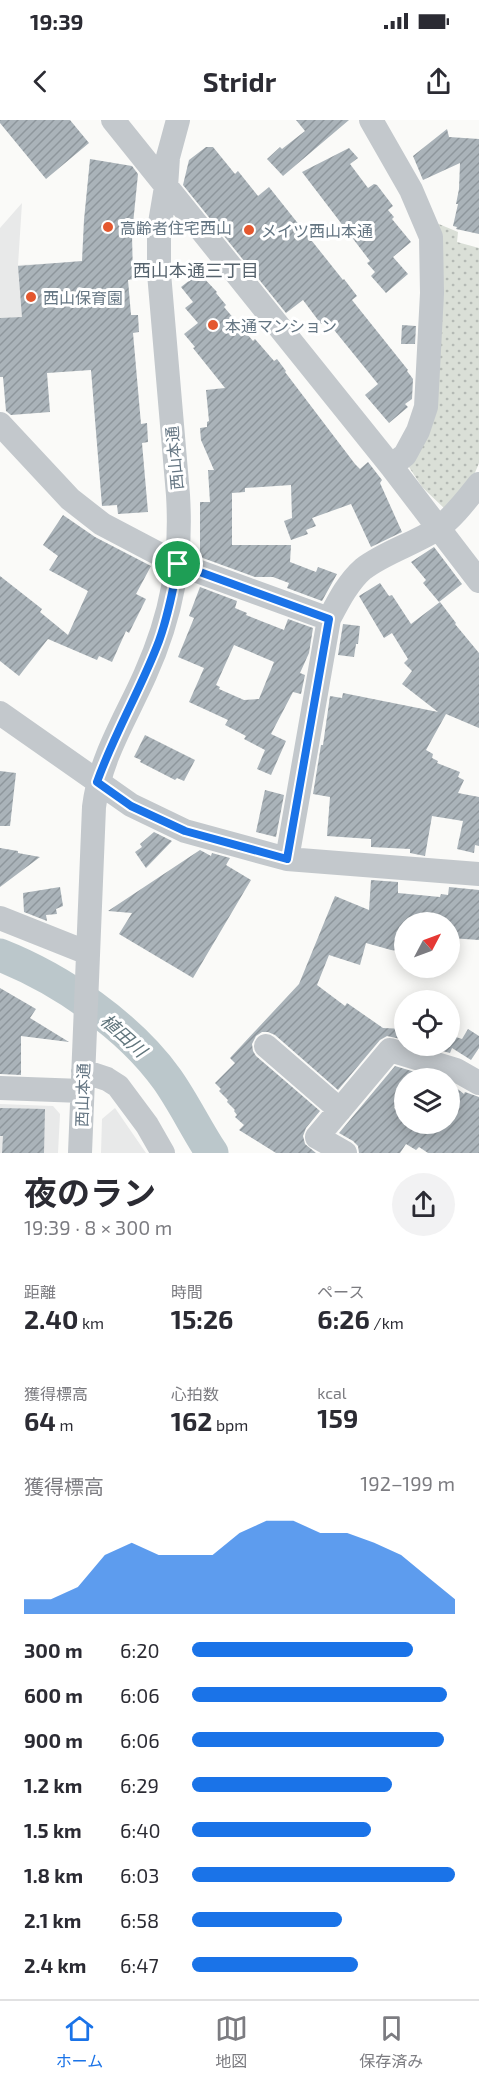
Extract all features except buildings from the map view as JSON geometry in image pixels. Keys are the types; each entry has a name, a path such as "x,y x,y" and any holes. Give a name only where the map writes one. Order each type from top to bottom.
{"street":[{"path":"113,120 391,466 479,581"},
{"name":"西山本通","path":"80,1153 94,807 97,782 105,759 159,640 178,564 180,529 159,273 159,229 168,157 178,120"},
{"path":"371,120 411,190 431,237 432,293 426,407 418,431 405,454 391,466"},
{"path":"0,424 70,499 94,517 178,564 329,619"},
{"path":"287,859 329,619 352,580 364,569 438,528 464,503 479,484"},
{"path":"0,713 131,806 185,831 287,859 479,874"},
{"path":"0,918 88,956"},
{"path":"266,1046 340,1110"},
{"path":"345,1153 317,1137 390,1050 456,1070 479,1083"},
{"path":"0,1088 107,1079 118,1086 147,1125 164,1153"}],"shaded area":[{"name":"西山保育園","path":"22,203 18,265 59,263 65,344 0,329 0,228"},
{"path":"434,222 458,232 457,242 479,248 479,463 474,475 446,510 422,487 407,464 413,457"},
{"path":"0,1104 53,1106 60,1114 58,1153 0,1153"},
{"path":"115,1108 146,1153 101,1153 102,1119"}],"waterway":[{"name":"植田川","path":"0,955 70,991 114,1023 151,1059 167,1079 212,1153"}],"place":[{"name":"高齢者住宅西山","path":"108,227"},
{"name":"メイツ西山本通","path":"249,230"},
{"name":"西山保育園","path":"31,297"},
{"name":"本通マンション","path":"213,325"}],"district":[{"name":"西山本通三丁目","path":"196,270"}],"route":[{"path":"178,564 329,619 287,859 185,831 131,806 97,782 105,759 159,640 178,564"}]}
